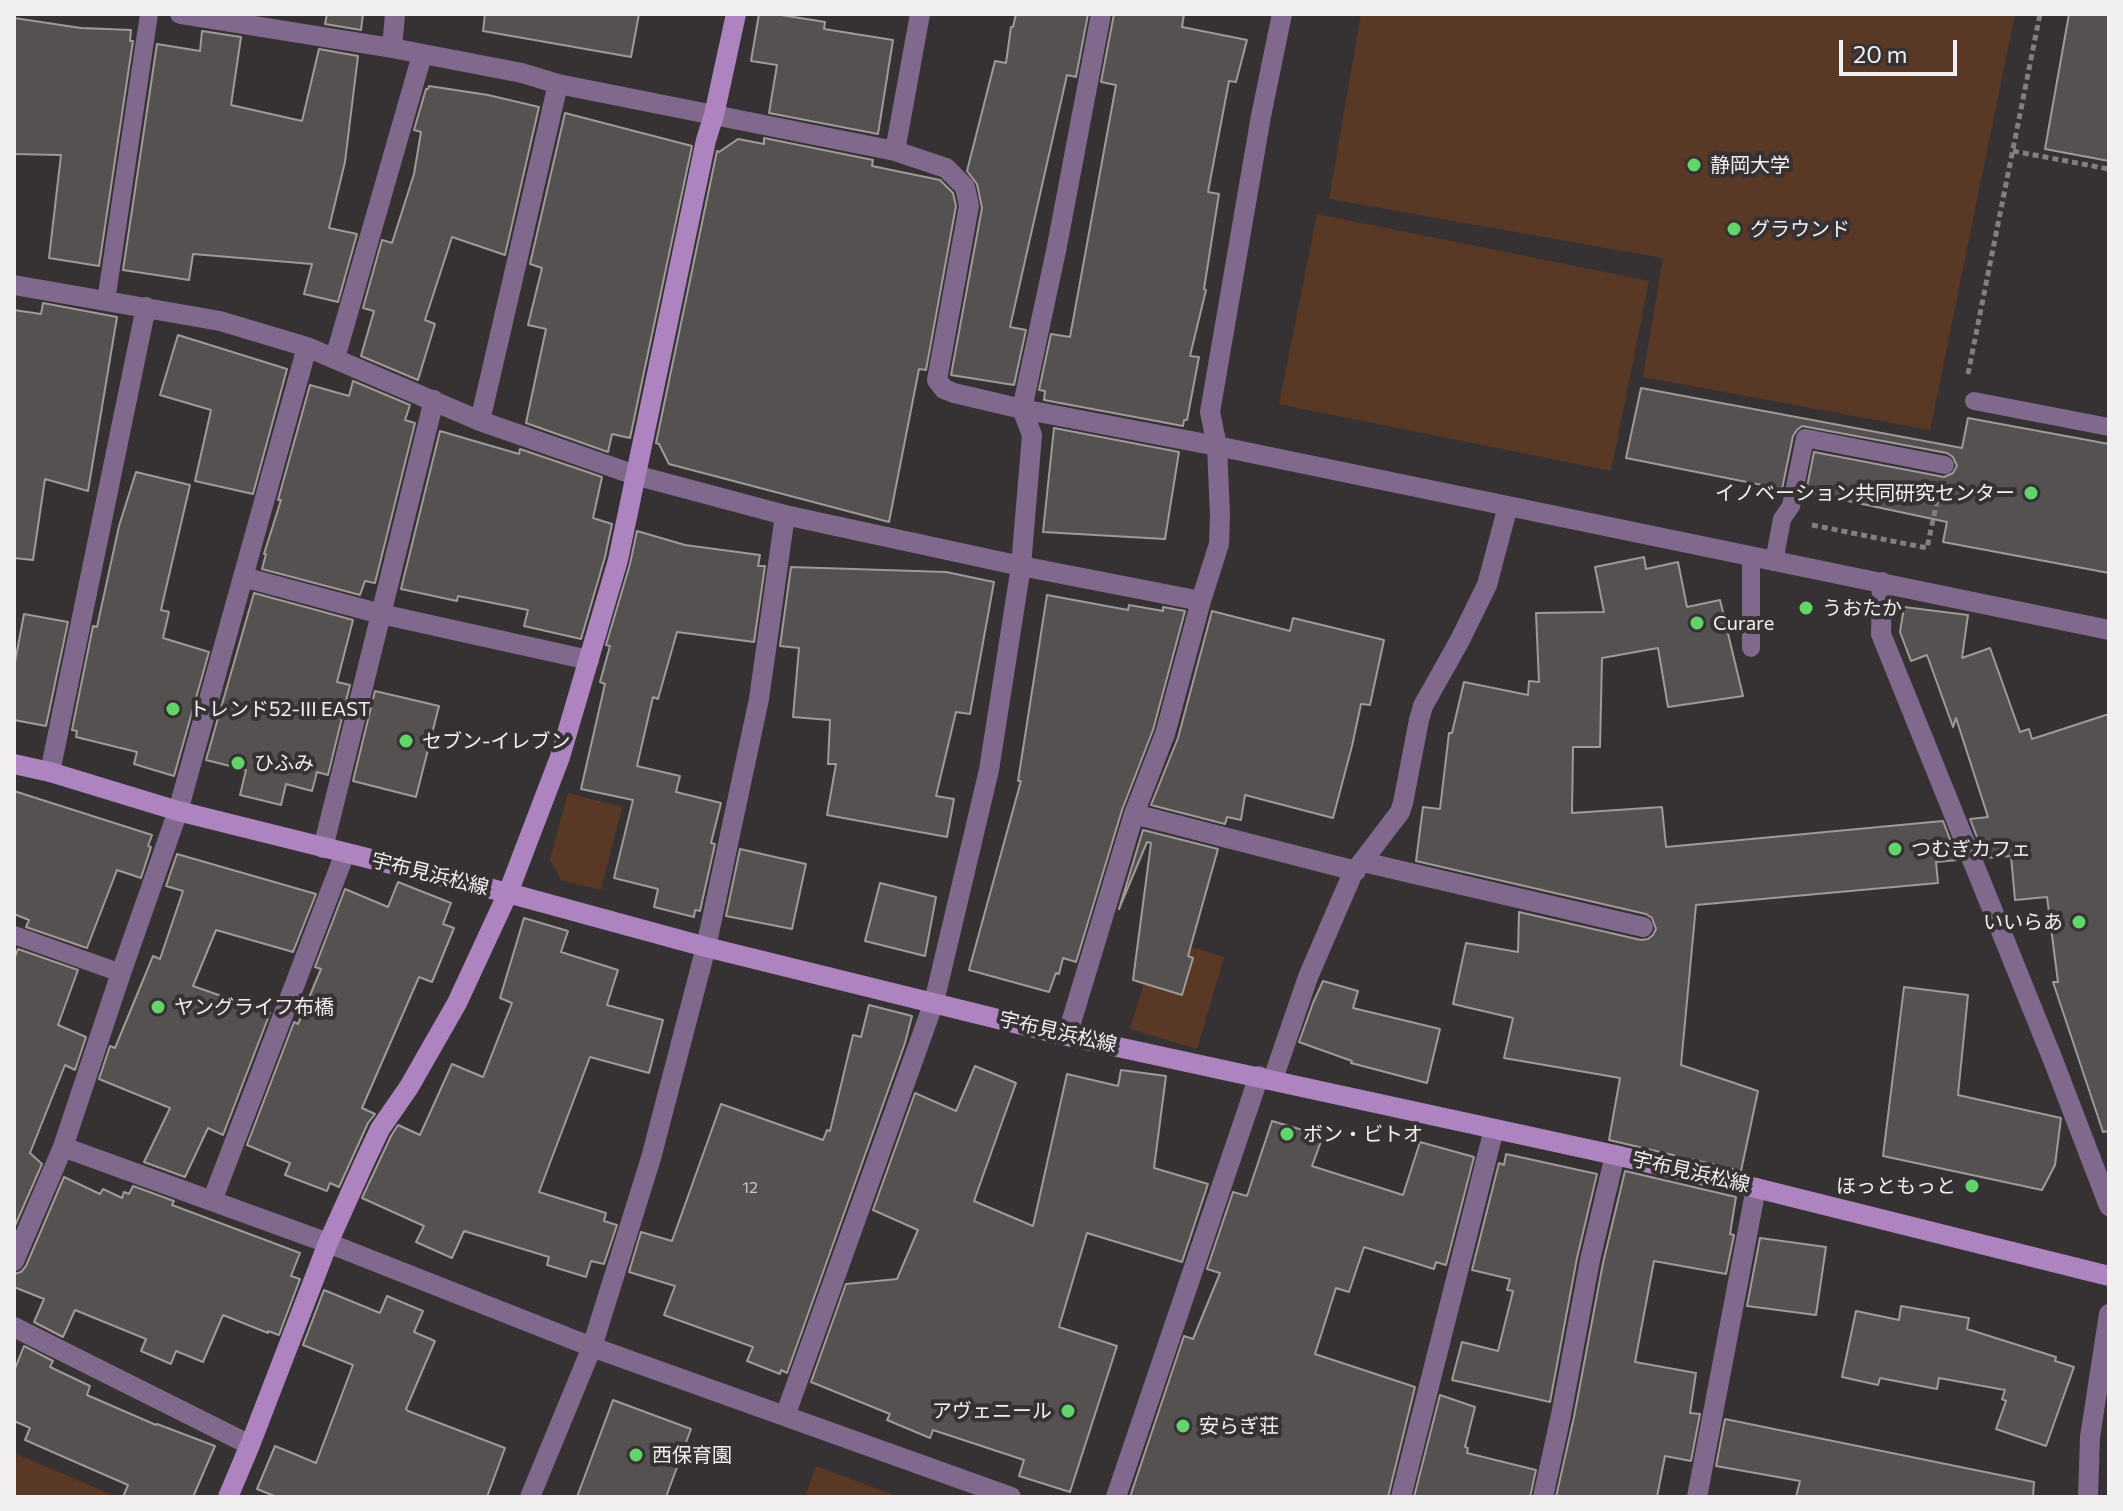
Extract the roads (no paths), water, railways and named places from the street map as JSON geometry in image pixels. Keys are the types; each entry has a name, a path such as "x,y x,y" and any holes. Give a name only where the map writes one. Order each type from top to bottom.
{"main road":[{"path":"228,1497 328,1243 380,1129 409,1087 457,1003 508,893 560,757 618,560 706,140 736,14"},
{"name":"宇布見浜松線","path":"14,764 178,811 1067,1036 1615,1155 2109,1276"}],"street":[{"path":"180,14 392,48 522,73 558,84 895,151 946,168 965,187 969,206 937,380 944,389 954,393 2109,630"},
{"path":"392,48 395,14"},
{"path":"895,151 920,14"},
{"path":"785,1416 934,1002 989,770 1021,566 1032,435 1022,409 1101,14"},
{"path":"1067,1036 1134,814 1165,734 1219,544 1217,446 1210,412 1261,116 1282,14"},
{"path":"335,358 422,55"},
{"path":"480,421 558,84"},
{"path":"14,285 220,321 307,347 480,421 635,475 785,515 1201,601"},
{"path":"50,772 146,307"},
{"path":"15,1255 63,1147 178,811 307,347"},
{"path":"323,848 434,400"},
{"path":"1116,1497 1266,1078 1352,875 1400,812 1423,706 1487,585 1508,506"},
{"path":"530,1497 592,1347 651,1158 706,947 759,699 785,515"},
{"path":"243,577 381,614 589,660"},
{"path":"1882,582 1881,634 2048,1046 2109,1206"},
{"path":"1134,814 1359,867 1643,927"},
{"path":"212,1201 345,853"},
{"path":"1401,1497 1494,1129"},
{"path":"63,1147 328,1243 592,1347 1011,1497"},
{"path":"1543,1497 1590,1260 1615,1155"},
{"path":"1697,1497 1756,1188"},
{"path":"2088,1497 2090,1437 2109,1314"},
{"path":"14,1327 250,1445"}],"lane":[{"path":"106,301 149,14"},
{"path":"1974,401 2109,427"},
{"path":"1774,562 1782,519 1791,506 1805,438 1945,465"},
{"path":"1751,557 1751,648"},
{"path":"14,935 121,973"}],"place":[{"name":"静岡大学","path":"1694,165"},
{"name":"グラウンド","path":"1734,229"},
{"name":"イノベーション共同研究センター","path":"2031,493"},
{"name":"うおたか","path":"1806,608"},
{"name":"Curare","path":"1697,623"},
{"name":"トレンド52-III EAST","path":"173,709"},
{"name":"セブン-イレブン","path":"406,741"},
{"name":"ひふみ","path":"238,763"},
{"name":"つむぎカフェ","path":"1895,849"},
{"name":"いいらあ","path":"2079,922"},
{"name":"ヤングライフ布橋","path":"158,1007"},
{"name":"ボン・ビトオ","path":"1287,1134"},
{"name":"ほっともっと","path":"1972,1186"},
{"name":"アヴェニール","path":"1068,1411"},
{"name":"安らぎ荘","path":"1183,1426"},
{"name":"西保育園","path":"636,1455"}]}
